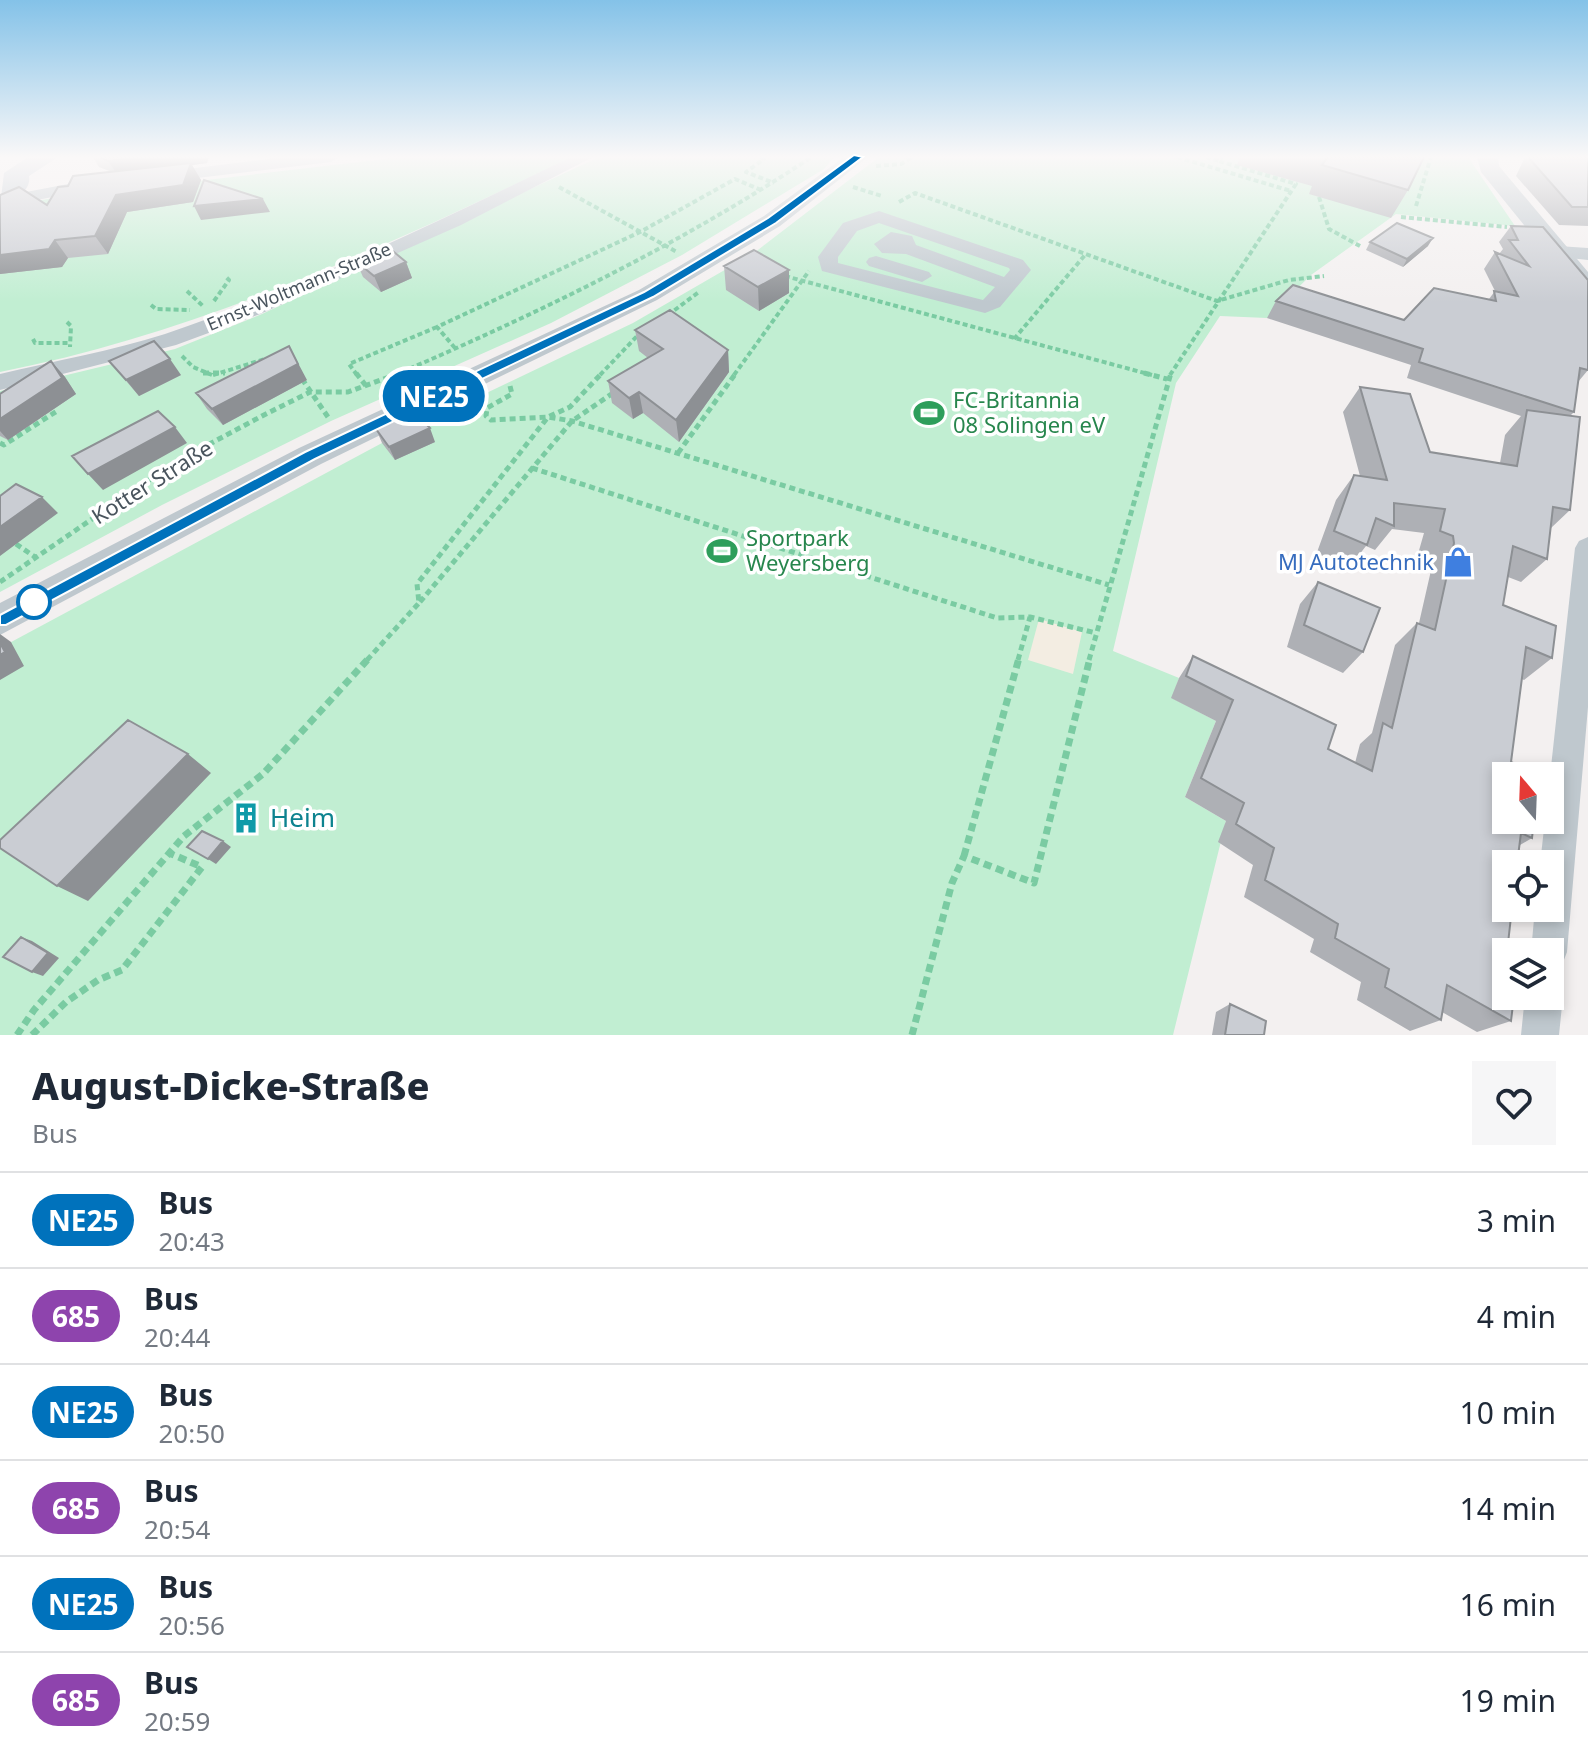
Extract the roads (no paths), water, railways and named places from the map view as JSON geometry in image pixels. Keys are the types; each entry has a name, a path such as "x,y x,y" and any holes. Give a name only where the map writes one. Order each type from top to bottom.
{"street":[{"name":"Ernst-Woltmann-Straße","path":"0,382 168,340 268,303 486,205"},
{"name":"Kotter Straße","path":"0,620 310,456 648,295 793,205"},
{"path":"1520,205 1588,288"},
{"path":"953,284 926,277 879,217 850,227 826,261 833,270 859,277 953,284 1008,285"},
{"path":"850,227 904,248 985,307 1008,285 1020,267 936,236 904,248 859,277"},
{"path":"904,248 931,268 926,277"},
{"path":"1558,252 1588,254"},
{"path":"953,284 983,253"},
{"path":"1550,938 1588,548"},
{"path":"1540,1035 1543,1010"}],"place":[{"name":"FC-Britannia 08 Solingen eV","path":"929,413"},
{"name":"Sportpark Weyersberg","path":"722,551"},
{"name":"MJ Autotechnik","path":"1458,562"},
{"name":"Heim","path":"246,818"}]}
